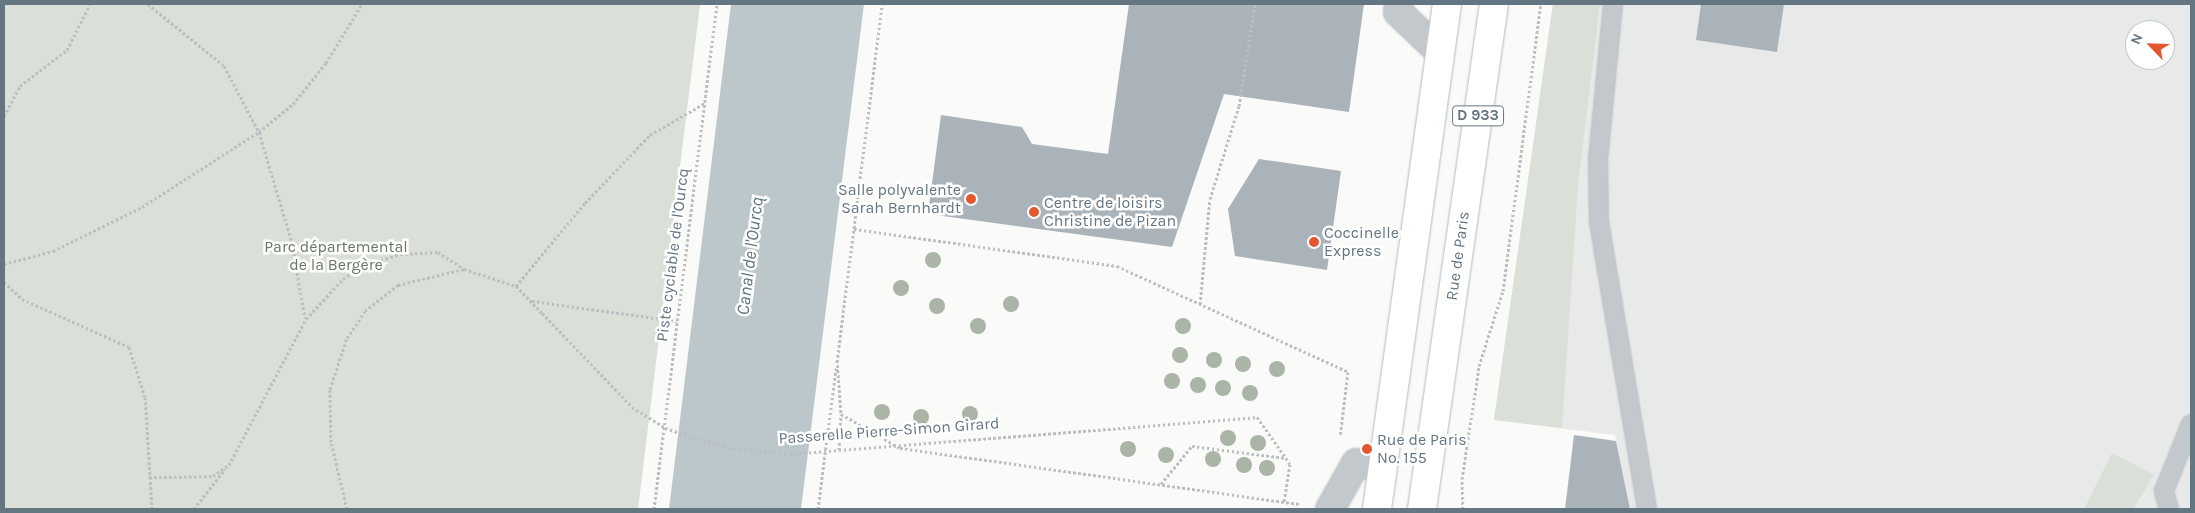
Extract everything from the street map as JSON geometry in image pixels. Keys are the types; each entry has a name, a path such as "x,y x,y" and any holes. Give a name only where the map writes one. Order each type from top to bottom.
{"main road":[{"name":"D 933","path":"1378,509 1447,4"},
{"name":"Rue de Paris","path":"1422,509 1494,4"}],"street":[{"path":"1399,4 1398,12 1440,52"},
{"path":"1330,509 1356,463 1383,467"}],"lane":[{"path":"1613,4 1598,158 1600,222 1647,509"},
{"path":"2169,509 2164,491 2191,424"}],"path":[{"path":"4,116 20,86 67,50 90,4"},
{"path":"148,4 224,66 258,132 292,243 306,318"},
{"path":"4,264 53,251 142,207 258,132 293,104 315,77 362,4"},
{"name":"Piste cyclable de l'Ourcq","path":"654,509 717,4"},
{"path":"818,509 882,4"},
{"path":"1200,304 1210,199 1239,106 1255,4"},
{"path":"1463,509 1462,479 1479,366 1503,291 1541,4"},
{"path":"194,509 229,464 306,318 343,279 362,267 400,254 438,252 464,269 516,286 584,204 650,134 705,103"},
{"path":"854,229 1117,266 1348,372 1339,440"},
{"path":"347,509 331,442 330,398 347,338 365,311 398,285 464,269"},
{"path":"4,282 22,299 129,347 145,397 152,509"},
{"name":"Passerelle Pierre-Simon Girard","path":"516,286 632,407 665,428 729,448 789,454 1257,417 1286,458"},
{"path":"531,301 678,321"},
{"path":"837,360 841,414 839,450"},
{"path":"841,414 900,448 1330,509"},
{"path":"1161,485 1192,446 1286,458 1290,464 1284,502"},
{"path":"149,477 213,476 229,464"}],"shaded area":[{"path":"1553,4 2191,4 2191,509 1630,509 1615,435 1494,420"}],"green space":[{"name":"Parc départemental de la Bergère","path":"4,4 700,4 638,509 4,509"},
{"path":"1553,4 1600,4 1578,185 1562,428 1494,420"},
{"path":"2112,453 2154,475 2133,509 2084,509"}],"water":[{"name":"Canal de l'Ourcq","path":"731,4 864,4 801,509 669,509"}],"building":[{"path":"1129,4 1364,4 1349,112 1224,94 1172,247 928,214 941,115 1022,127 1032,144 1108,154"},
{"path":"1701,4 1784,4 1777,52 1696,40"},
{"path":"1259,159 1341,171 1327,270 1235,256 1228,209"},
{"path":"1574,435 1616,441 1630,509 1565,509"}],"place":[{"name":"Salle polyvalente Sarah Bernhardt","path":"971,199"},
{"name":"Centre de loisirs Christine de Pizan","path":"1034,212"},
{"name":"Coccinelle Express","path":"1314,242"},
{"name":"Rue de Paris No. 155","path":"1367,449"}]}
